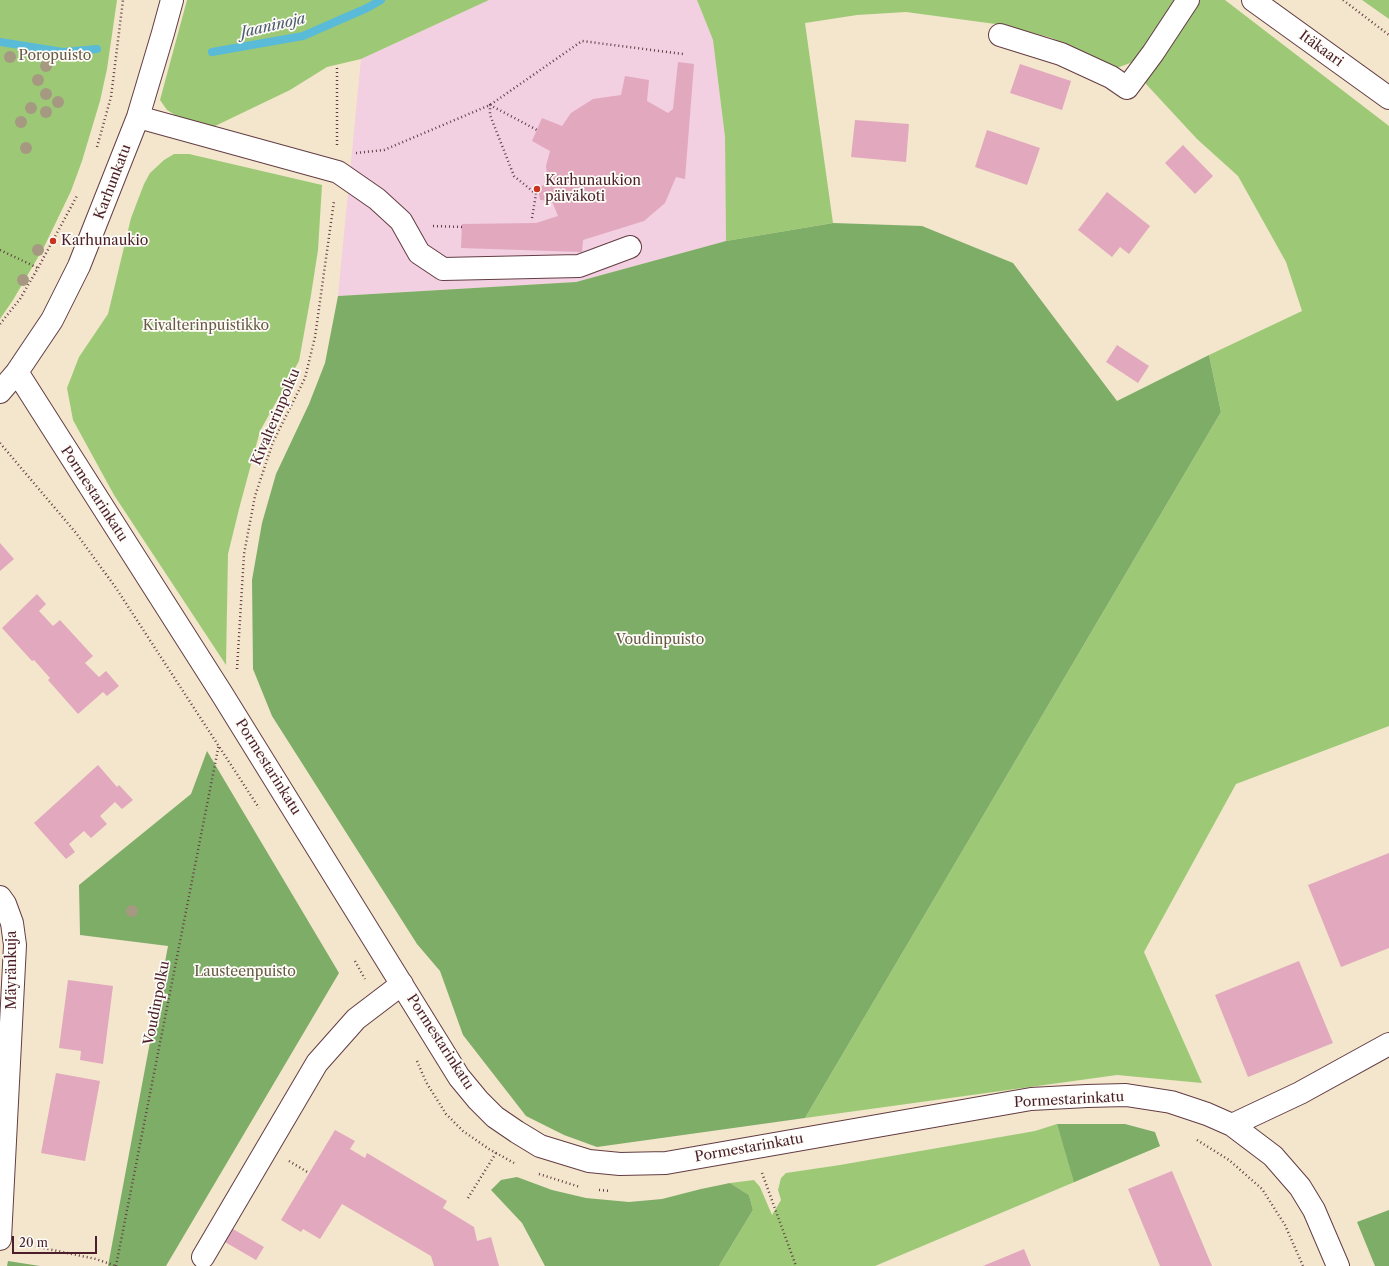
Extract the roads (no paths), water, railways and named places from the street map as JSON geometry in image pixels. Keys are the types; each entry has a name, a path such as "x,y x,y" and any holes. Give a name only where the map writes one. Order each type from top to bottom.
{"street":[{"name":"Karhunkatu","path":"0,392 16,372 52,320 79,266 138,117 172,0"},
{"path":"1000,35 1061,54 1111,76 1127,88 1153,53 1188,0"},
{"name":"Itäkaari","path":"1253,0 1389,98"},
{"path":"138,117 337,163 401,222 419,253 443,269 579,266 630,247"},
{"name":"Pormestarinkatu","path":"16,372 222,694 459,1077 494,1117 540,1146 589,1161 620,1164 666,1163 1031,1099 1087,1096 1126,1096 1171,1102 1207,1114 1232,1125 1273,1156 1300,1187 1314,1210 1338,1266"},
{"name":"Mäyränkuja","path":"0,897 5,904 12,923 15,945 0,1239"},
{"path":"203,1257 317,1063 356,1019 402,984"},
{"path":"1232,1125 1300,1093 1389,1044"}],"waterway":[{"name":"Jaaninoja","path":"212,52 303,36 367,8 381,0"},
{"name":"Jaaninoja","path":"0,42 63,52 97,49"}],"place":[{"name":"Karhunaukion päiväkoti","path":"537,189"},
{"name":"Karhunaukio","path":"53,241"}],"park label":[{"name":"Poropuisto","path":"55,56"},
{"name":"Kivalterinpuistikko","path":"206,326"},
{"name":"Voudinpuisto","path":"660,640"},
{"name":"Lausteenpuisto","path":"245,972"}]}
